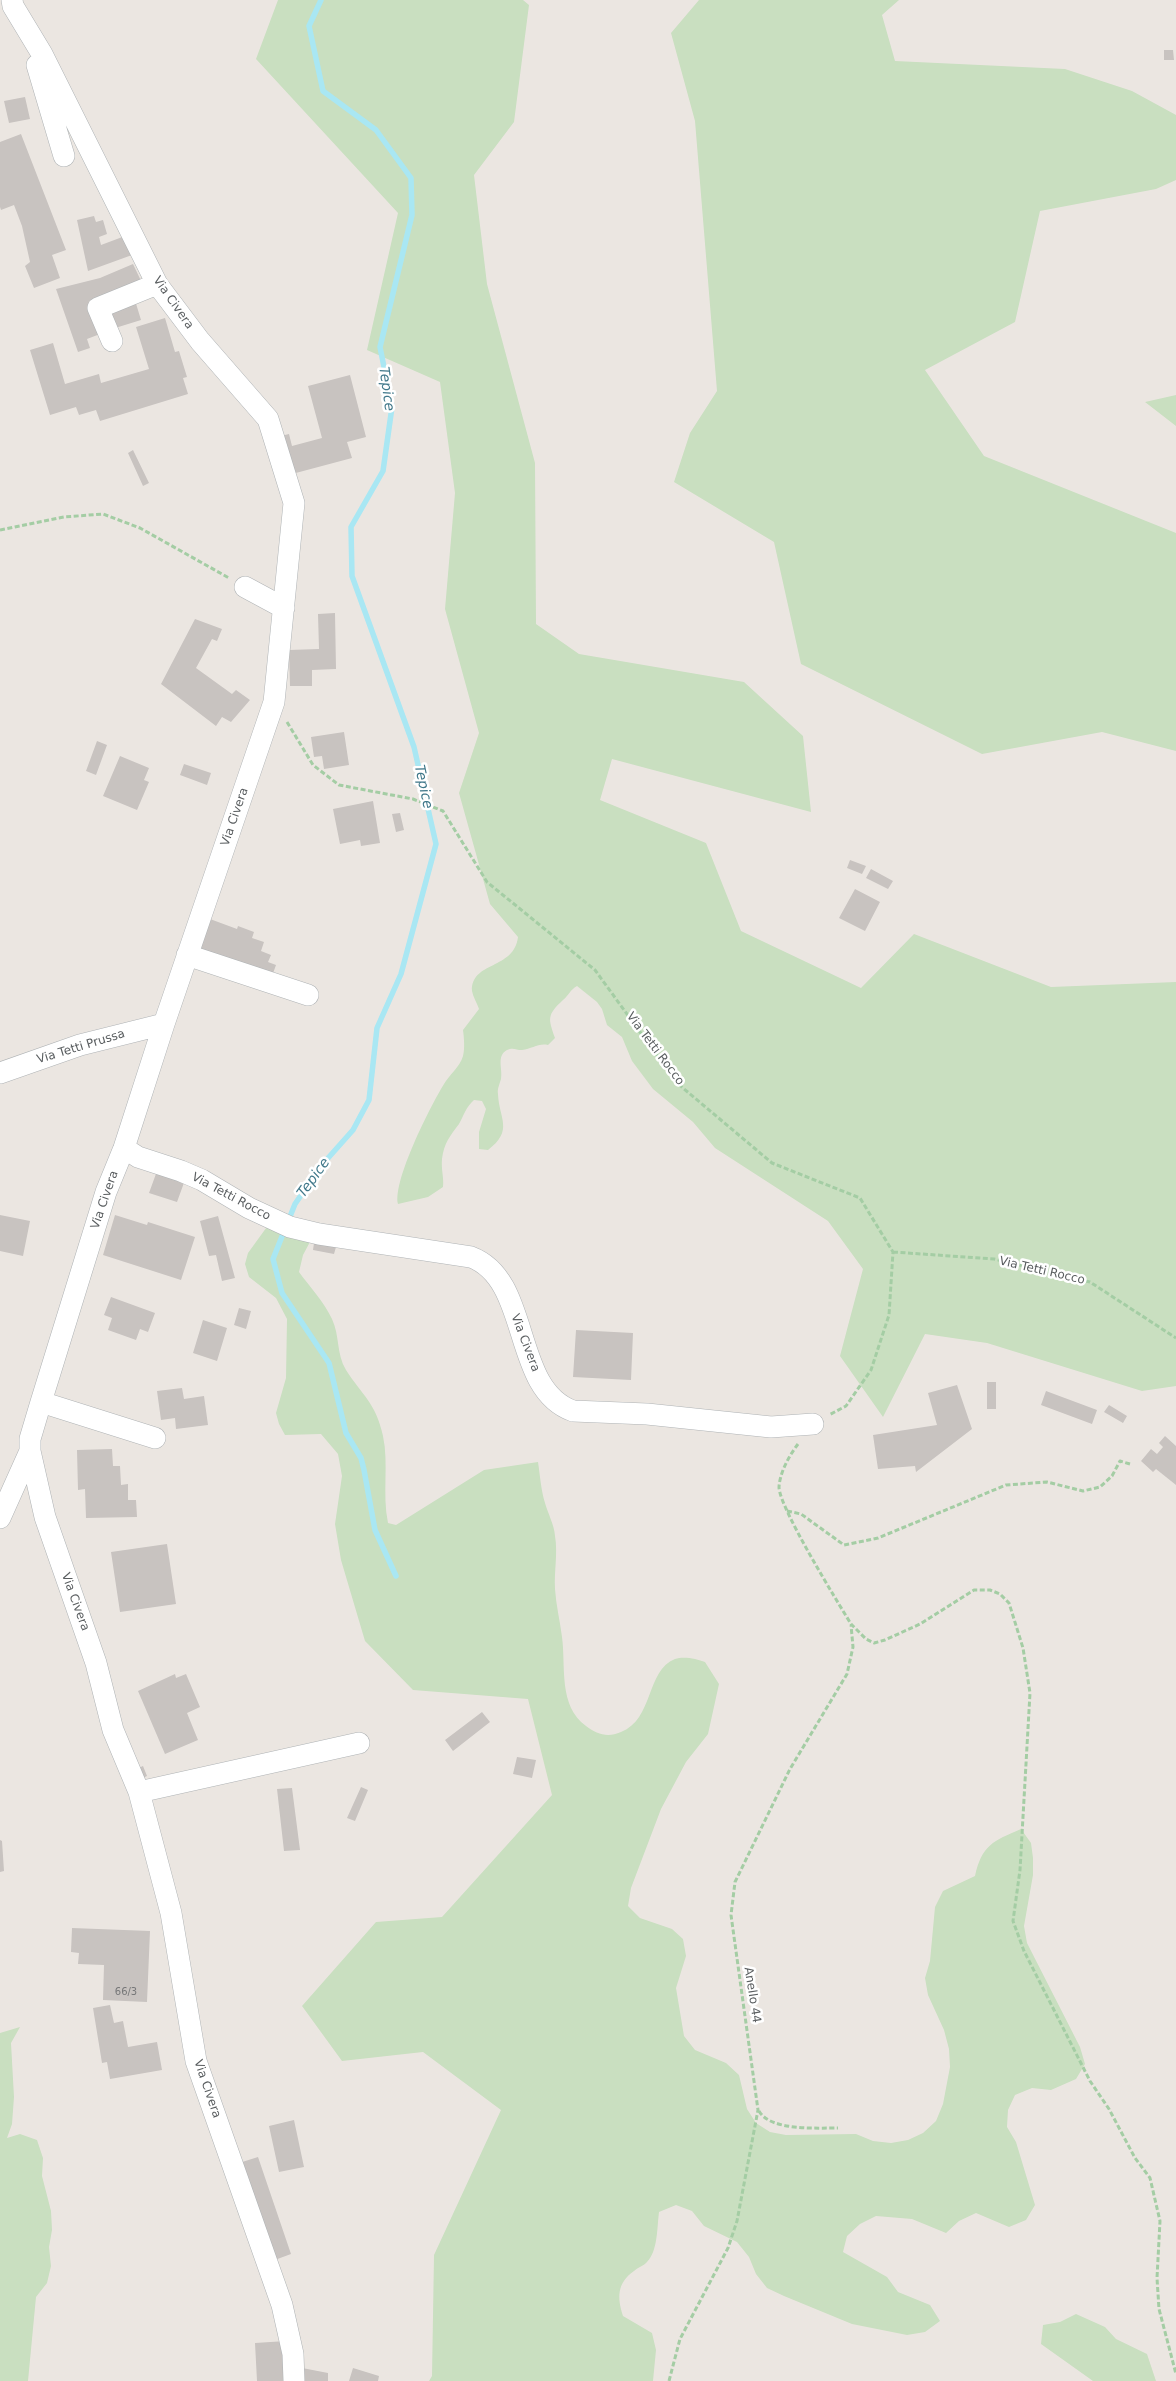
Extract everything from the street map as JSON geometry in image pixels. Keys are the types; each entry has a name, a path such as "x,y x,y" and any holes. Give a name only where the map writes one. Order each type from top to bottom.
{"street":[{"name":"Via Civera","path":"12,0 107,180 157,284 200,341 268,419 294,503 274,702 187,955 124,1148 106,1192 30,1439 30,1451 44,1517 96,1663 114,1730 139,1792 171,1913 196,2061 282,2305 293,2354 294,2381"},
{"path":"27,29 64,156"},
{"path":"112,341 98,308 157,284"},
{"path":"245,587 284,608"},
{"path":"187,955 308,995"},
{"name":"Via Tetti Prussa","path":"0,1073 80,1045 164,1024"},
{"name":"Via Tetti Rocco","path":"124,1148 138,1157 202,1180 250,1208 287,1225"},
{"name":"Via Civera","path":"287,1225 320,1234 471,1257 479,1260 501,1282 537,1375 552,1398 563,1407 573,1411 647,1414 771,1426 813,1424"},
{"path":"40,1402 155,1438"},
{"path":"0,1518 30,1451"},
{"path":"139,1792 359,1743"}],"path":[{"path":"0,530 64,517 103,514 140,528 245,587"},
{"name":"Via Tetti Rocco","path":"274,702 313,765 339,785 412,799 443,811 488,882 595,970 677,1082 772,1163 860,1198 892,1252 994,1259 1090,1282 1176,1338"},
{"path":"892,1252 889,1315 871,1370 846,1406 813,1424 792,1452 782,1472 779,1488 787,1510 851,1624 874,1643 920,1624 974,1590 990,1590 1000,1594 1009,1603 1023,1648 1030,1694 1020,1870 1013,1921 1024,1951 1090,2080 1109,2109 1135,2158 1150,2178 1156,2195 1160,2221 1157,2278 1159,2310 1176,2374"},
{"path":"787,1510 801,1514 844,1545 878,1538 1006,1485 1047,1482 1083,1491 1100,1487 1112,1476 1120,1461 1130,1464"},
{"name":"Anello 44","path":"669,2381 680,2339 728,2248 737,2221 758,2110 731,1915 735,1882 790,1768 846,1674 852,1647 851,1624"},
{"path":"758,2110 763,2119 772,2123 811,2128 838,2128"}],"green space":[{"path":"278,0 523,0 529,5 514,122 474,175 487,284 535,463 536,624 579,654 744,682 803,736 811,812 612,759 600,800 706,843 741,931 861,988 914,934 1051,987 1176,982 1176,1386 1142,1391 987,1343 925,1334 883,1417 840,1356 863,1269 828,1221 715,1148 693,1122 653,1089 632,1061 622,1037 607,1025 602,1009 597,1002 577,986 554,1009 550,1017 555,1038 548,1045 522,1050 509,1049 502,1056 501,1079 498,1092 503,1130 496,1143 488,1150 479,1149 479,1132 486,1109 482,1101 474,1100 467,1108 444,1148 442,1163 443,1187 428,1197 398,1204 401,1178 422,1126 446,1081 462,1060 464,1050 463,1030 479,1009 472,991 474,981 485,969 509,955 515,948 518,937 490,904 459,793 479,733 445,609 455,493 440,382 367,350 398,213 256,59"},
{"path":"699,0 899,0 882,15 895,61 1065,69 1132,91 1176,115 1176,180 1156,189 1040,211 1015,322 925,370 984,456 1176,533 1176,751 1102,732 982,754 801,664 774,542 674,482 690,433 717,391 695,121 671,33"},
{"path":"1176,395 1176,426 1145,402"},
{"path":"269,1224 311,1240 303,1255 299,1272 329,1313 336,1332 343,1364 377,1415 385,1447 386,1512 388,1523 396,1525 484,1470 538,1462 542,1493 556,1542 555,1589 562,1637 565,1685 571,1708 577,1718 594,1731 607,1735 616,1734 632,1726 645,1706 659,1673 666,1665 679,1658 690,1658 705,1662 719,1684 708,1734 686,1762 661,1809 631,1888 628,1906 640,1918 672,1929 683,1939 686,1956 676,1988 684,2036 695,2050 726,2063 739,2075 747,2109 756,2123 770,2132 786,2135 856,2134 873,2141 891,2143 908,2140 923,2133 936,2121 943,2104 950,2067 949,2049 944,2030 928,1995 925,1978 930,1961 935,1907 943,1891 975,1876 981,1857 990,1845 996,1841 1021,1829 1031,1843 1033,1875 1024,1926 1027,1943 1080,2047 1085,2064 1076,2079 1051,2090 1032,2088 1015,2095 1008,2110 1007,2127 1016,2142 1035,2205 1026,2220 1009,2227 976,2213 959,2221 946,2233 912,2219 876,2216 860,2224 847,2236 843,2252 887,2277 898,2292 930,2305 940,2321 925,2332 907,2335 852,2324 767,2288 756,2274 749,2257 737,2242 704,2226 692,2211 676,2205 659,2212 656,2238 651,2257 624,2280 619,2297 623,2316 652,2333 656,2350 653,2381 429,2381 432,2376 434,2255 501,2110 423,2052 342,2061 302,2006 376,1922 442,1917 552,1795 528,1699 413,1690 365,1641 341,1560 335,1524 342,1476 338,1454 321,1434 285,1435 276,1413 286,1378 287,1319 276,1298 249,1277 245,1264 248,1253"},
{"path":"20,2027 11,2043 14,2097 12,2124 7,2138 20,2134 37,2140 43,2158 42,2176 51,2211 52,2230 49,2247 51,2266 47,2283 36,2297 28,2381 0,2381 0,2033"},
{"path":"1076,2314 1105,2327 1116,2339 1147,2354 1156,2381 1093,2381 1041,2344 1043,2325 1060,2322"}],"building":[{"path":"1164,50 1173,50 1174,60 1164,60"},
{"path":"25,97 30,119 9,123 4,101"},
{"path":"21,134 66,250 52,255 60,278 34,288 25,266 30,262 22,226 14,205 1,210 0,207 0,142"},
{"path":"94,216 96,222 103,220 107,234 99,237 101,245 125,236 132,255 88,271 77,220"},
{"path":"133,264 143,285 91,307 100,334 87,339 90,348 78,352 56,289 100,278"},
{"path":"134,297 141,320 112,329 109,309"},
{"path":"165,318 175,352 179,351 187,377 183,378 188,394 100,421 96,410 79,415 76,407 50,415 30,350 53,343 65,384 99,374 101,383 149,369 136,327"},
{"path":"350,375 366,437 347,442 352,458 292,474 281,436 289,434 292,446 322,438 308,386"},
{"path":"133,450 149,483 143,486 128,453"},
{"path":"335,613 336,669 312,670 312,686 290,686 289,650 319,649 318,614"},
{"path":"195,619 222,629 217,641 212,639 196,668 232,694 236,690 250,700 231,722 222,717 216,726 161,684"},
{"path":"344,732 349,765 324,769 322,756 314,757 311,737"},
{"path":"97,741 107,745 96,775 86,771"},
{"path":"120,756 149,768 144,780 149,782 137,810 103,796"},
{"path":"184,764 211,773 207,785 180,775"},
{"path":"373,801 380,843 361,846 360,840 340,844 333,809"},
{"path":"400,813 404,830 396,832 392,814"},
{"path":"850,860 866,866 862,874 847,868"},
{"path":"871,869 893,881 888,889 866,878"},
{"path":"855,889 880,902 865,931 839,918"},
{"path":"210,919 237,929 238,926 254,932 252,938 264,942 261,951 271,955 268,962 276,965 271,979 198,951"},
{"path":"157,1171 185,1180 177,1202 149,1193"},
{"path":"0,1215 30,1221 23,1256 0,1251"},
{"path":"115,1215 147,1225 148,1222 195,1237 181,1280 103,1255"},
{"path":"218,1216 235,1278 222,1281 216,1255 209,1256 200,1221"},
{"path":"314,1243 336,1247 334,1254 313,1250"},
{"path":"111,1297 155,1313 148,1332 140,1329 136,1340 108,1330 112,1318 104,1315"},
{"path":"239,1308 251,1311 246,1329 234,1325"},
{"path":"203,1320 227,1328 217,1361 193,1353"},
{"path":"576,1330 633,1333 631,1380 573,1377"},
{"path":"987,1382 996,1382 996,1409 987,1409"},
{"path":"957,1385 972,1429 916,1472 915,1466 878,1469 873,1435 937,1425 928,1393"},
{"path":"182,1388 184,1399 204,1396 208,1425 176,1429 175,1418 161,1420 157,1391"},
{"path":"1046,1391 1097,1410 1092,1424 1041,1405"},
{"path":"1109,1405 1127,1416 1123,1423 1104,1412"},
{"path":"1165,1436 1176,1446 1176,1485 1156,1469 1153,1472 1141,1461 1151,1449 1157,1454 1163,1447 1159,1443"},
{"path":"112,1449 113,1466 120,1466 121,1485 128,1484 128,1500 136,1500 137,1517 86,1518 85,1489 78,1490 77,1450"},
{"path":"167,1544 176,1604 120,1612 111,1552"},
{"path":"175,1674 176,1678 186,1674 200,1707 187,1713 198,1740 165,1754 138,1691"},
{"path":"482,1712 490,1722 453,1751 445,1740"},
{"path":"517,1757 536,1760 532,1778 513,1774"},
{"path":"143,1766 147,1776 136,1781 132,1771"},
{"path":"361,1787 368,1790 355,1821 347,1818"},
{"path":"292,1788 300,1850 284,1851 277,1789"},
{"path":"0,1840 2,1841 4,1871 0,1872"},
{"path":"72,1928 150,1931 147,2002 103,2000 104,1965 78,1964 79,1953 71,1952"},
{"path":"110,2005 114,2023 123,2021 128,2047 157,2042 162,2070 110,2079 107,2062 102,2063 93,2008"},
{"path":"294,2120 304,2167 279,2172 269,2126"},
{"path":"258,2157 291,2254 272,2261 239,2163"},
{"path":"286,2341 289,2381 257,2381 255,2343"},
{"path":"297,2367 328,2373 328,2381 297,2381"},
{"path":"353,2368 379,2376 378,2381 349,2381"}],"waterway":[{"name":"Tepice","path":"321,0 309,26 323,91 376,130 411,178 412,215 380,347 392,407 383,471 351,527 352,576 414,747 436,844 401,974 377,1028 369,1100 353,1130 321,1166 295,1204 273,1259 282,1293 329,1363 346,1433 361,1458 375,1530 396,1576"}]}
